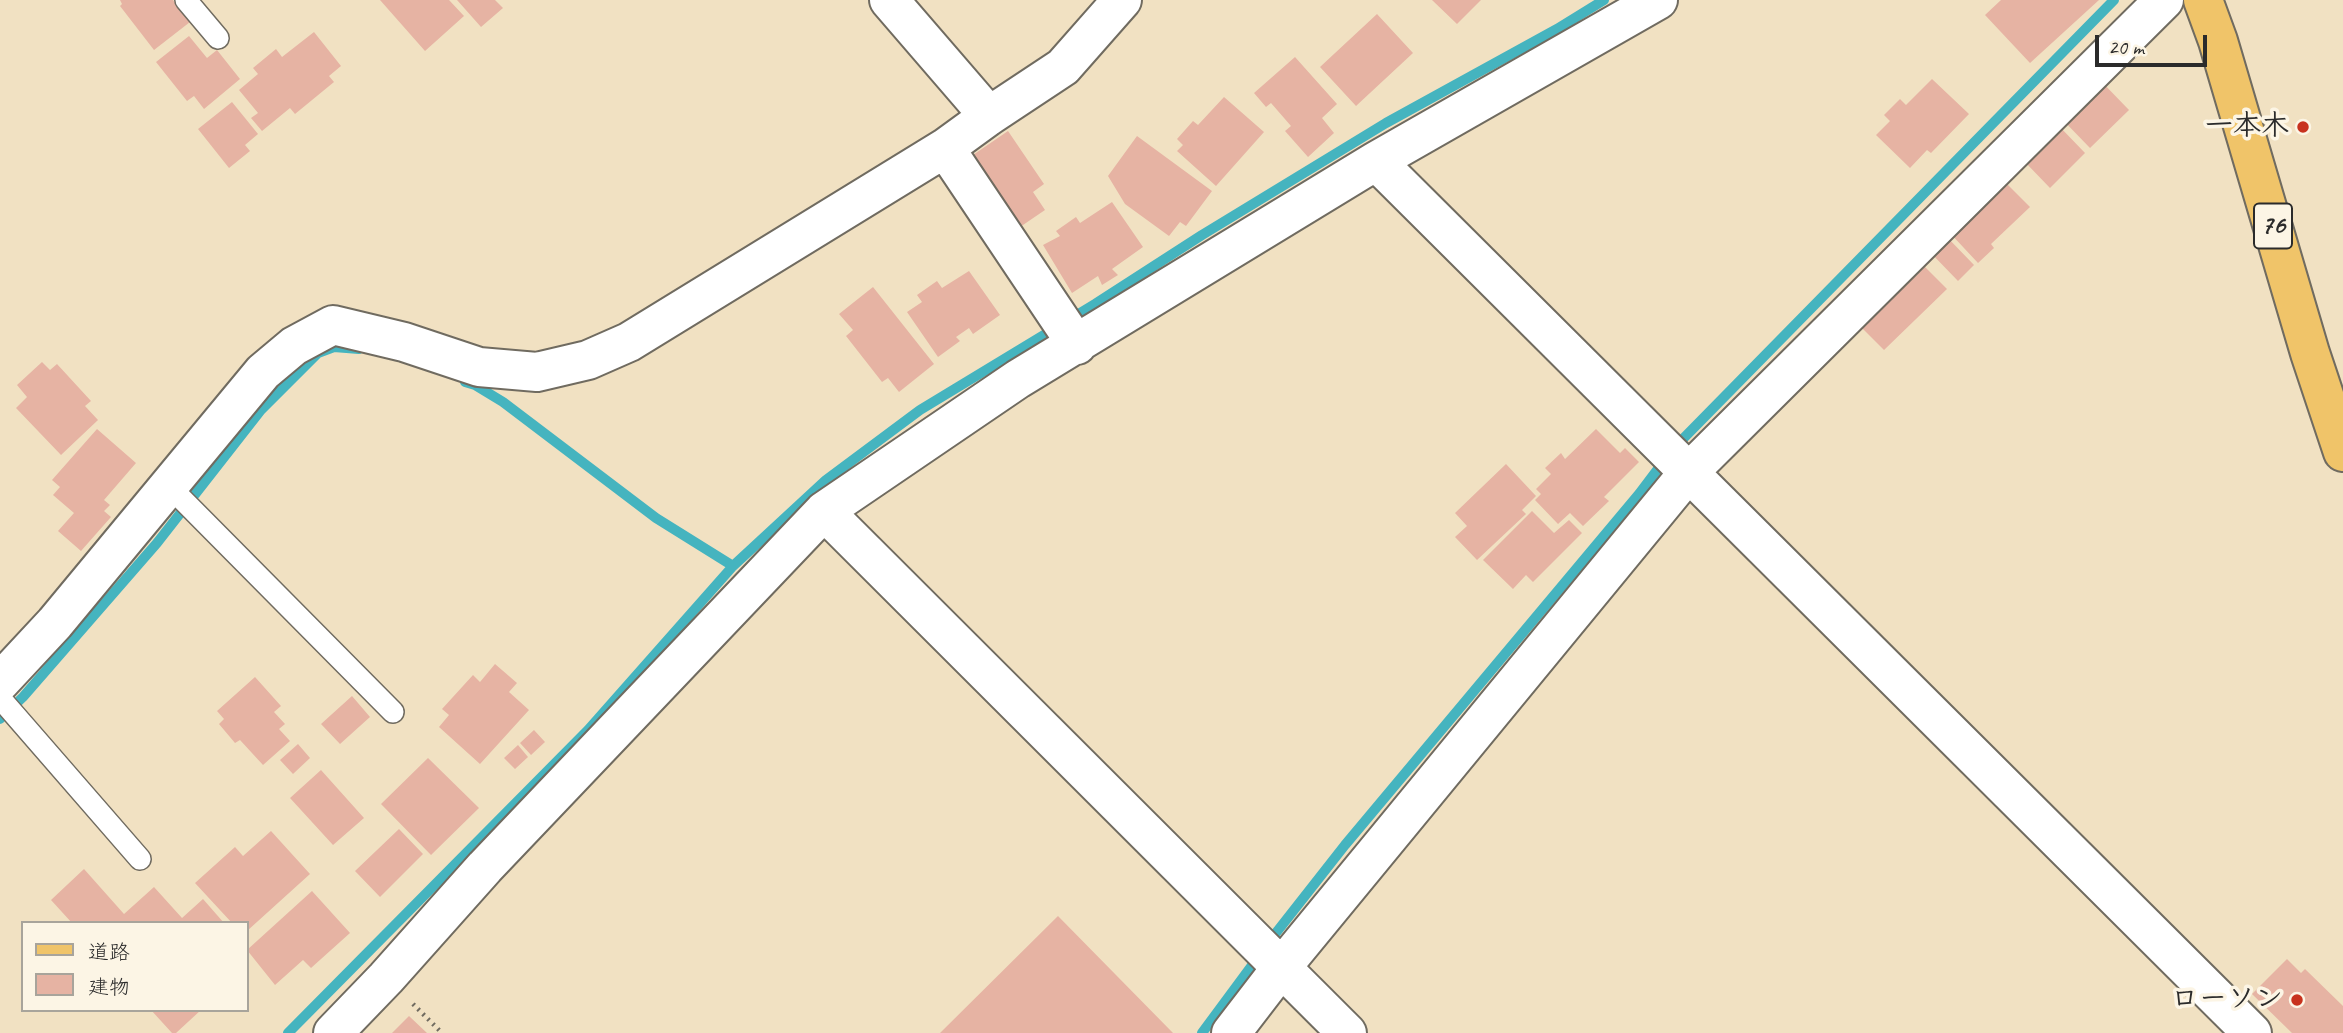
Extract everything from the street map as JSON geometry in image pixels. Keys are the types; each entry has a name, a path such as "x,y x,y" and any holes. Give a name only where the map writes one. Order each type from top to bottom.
{"main road":[{"name":"76","path":"2203,0 2218,41 2310,353 2343,452"}],"street":[{"path":"890,0 989,116"},
{"path":"0,682 55,623 263,372 294,345 333,325 404,342 479,367 537,372 588,360 629,342 946,148 1063,67 1122,0"},
{"path":"333,1033 485,867 824,511 1018,379 1376,161 1658,0"},
{"path":"1231,1033 1281,968 1688,473 2164,0"},
{"path":"946,148 1077,345"},
{"path":"1376,161 2252,1033"},
{"path":"824,511 1347,1033"}],"lane":[{"path":"186,0 218,38"},
{"path":"169,486 393,712"},
{"path":"0,698 140,859"}],"building":[{"path":"120,0 173,0 190,22 154,50 120,6"},
{"path":"380,0 449,0 464,16 425,51"},
{"path":"457,0 495,0 503,8 481,27"},
{"path":"1432,0 1481,0 1457,24"},
{"path":"2001,0 2099,0 2030,63 1985,15"},
{"path":"1377,14 1413,53 1356,106 1320,67"},
{"path":"314,32 341,66 329,76 334,82 295,114 290,108 262,131 251,118 258,113 239,90 258,74 253,68 276,49 282,57"},
{"path":"189,36 207,58 217,50 240,79 204,109 194,96 187,101 156,62"},
{"path":"1295,57 1337,104 1322,118 1334,133 1308,157 1285,131 1291,126 1271,103 1266,107 1254,93"},
{"path":"2098,78 2129,110 2090,148 2059,116"},
{"path":"1932,79 1969,114 1931,153 1927,150 1910,168 1876,135 1890,121 1884,115 1900,99 1906,105"},
{"path":"1224,97 1264,132 1216,186 1177,151 1183,145 1177,139 1193,121 1198,125"},
{"path":"232,102 258,134 245,145 250,151 229,168 198,129"},
{"path":"2059,126 2085,153 2050,188 2024,161"},
{"path":"1008,131 1044,184 1033,192 1045,210 1020,227 973,155"},
{"path":"1137,136 1212,191 1186,226 1180,222 1169,236 1125,204 1108,176"},
{"path":"2004,181 2030,207 1991,244 1994,248 1978,263 1949,232"},
{"path":"1112,202 1143,247 1112,269 1118,275 1102,285 1098,276 1072,293 1043,245 1060,236 1056,231 1076,217 1080,223"},
{"path":"1945,235 1974,265 1958,281 1929,251"},
{"path":"1925,267 1947,289 1884,350 1862,328"},
{"path":"969,271 1000,315 973,334 969,328 956,337 960,341 938,357 907,312 922,302 917,295 937,281 942,288"},
{"path":"873,287 934,364 899,392 888,378 882,382 846,336 853,330 839,314"},
{"path":"42,362 50,370 57,364 91,401 85,406 98,420 61,455 16,408 27,397 17,385"},
{"path":"97,429 136,463 104,500 110,505 104,511 111,517 81,551 58,531 74,513 53,495 60,487 52,480"},
{"path":"1596,429 1620,453 1625,448 1639,462 1604,497 1609,501 1583,526 1570,513 1558,524 1535,500 1541,494 1536,489 1551,474 1545,468 1561,453 1565,459"},
{"path":"1506,464 1536,496 1522,510 1526,514 1477,560 1455,537 1467,526 1455,513"},
{"path":"1532,511 1554,533 1569,520 1582,533 1533,582 1526,575 1513,589 1483,560"},
{"path":"495,664 517,683 509,692 529,710 480,764 439,727 449,715 442,709 473,675 480,682"},
{"path":"255,677 281,706 274,712 285,724 279,729 290,741 263,765 240,740 235,743 219,724 224,719 217,711"},
{"path":"352,696 370,717 340,744 321,724"},
{"path":"534,730 545,742 531,755 520,743"},
{"path":"298,744 310,758 293,774 280,760"},
{"path":"518,745 528,757 515,769 504,758"},
{"path":"428,758 479,808 431,855 381,804"},
{"path":"321,770 364,818 333,845 290,798"},
{"path":"399,829 423,854 380,897 355,871"},
{"path":"271,831 310,874 248,930 248,921 230,921 195,883 235,847 243,856"},
{"path":"84,869 124,914 154,887 182,918 203,899 222,921 70,921 51,900"},
{"path":"312,891 350,933 311,968 303,960 275,985 248,949"},
{"path":"1058,916 1173,1033 940,1033"},
{"name":"ローソン","path":"2287,959 2301,973 2305,969 2343,1006 2343,1033 2292,1033 2252,994"},
{"path":"153,1012 199,1012 176,1033 172,1033"},
{"path":"409,1016 427,1033 392,1033"}],"waterway":[{"path":"288,1033 588,730 733,566 826,480 920,410 1095,304 1202,235 1386,123 1557,29 1604,0"},
{"path":"1268,943 1345,845 1639,494 1673,449 2114,0"},
{"path":"0,719 23,697 157,543 261,410 318,353 334,347 359,349"},
{"path":"465,382 503,402 656,518 733,566"},
{"path":"1202,1033 1259,956"}],"place":[{"name":"一本木","path":"2303,127"},
{"name":"ローソン","path":"2297,1000"}]}
